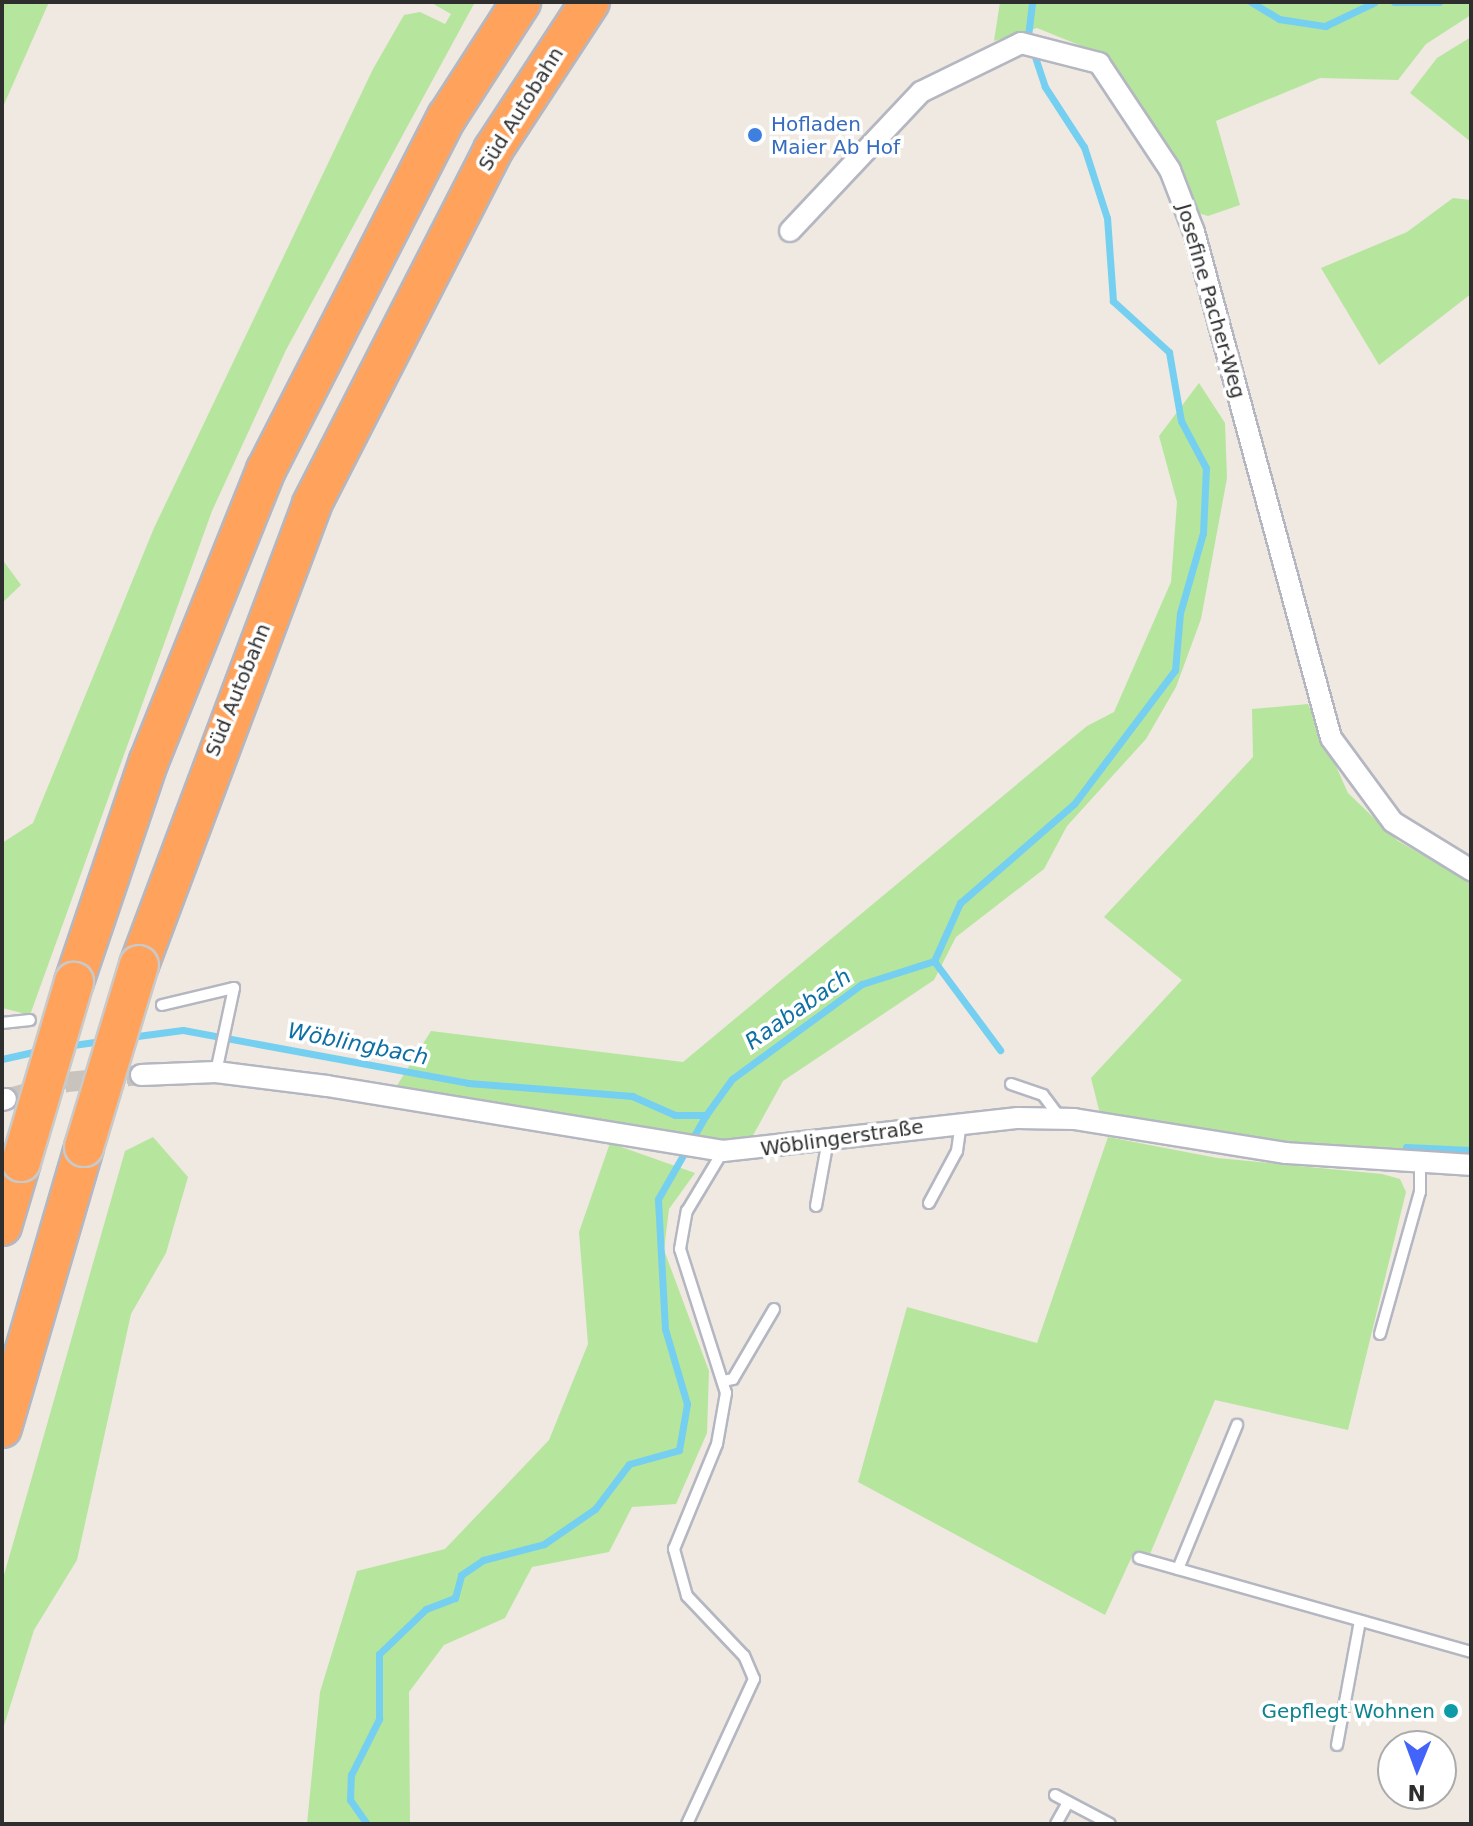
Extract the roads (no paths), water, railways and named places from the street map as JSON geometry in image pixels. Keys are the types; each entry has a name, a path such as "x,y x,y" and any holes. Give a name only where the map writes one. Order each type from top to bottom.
{"highway":[{"path":"2,1226 74,982 149,761 266,470 447,117 521,2"},
{"name":"Süd Autobahn","path":"2,1428 139,965 312,504 493,150 590,2"}],"street":[{"name":"Josefine Pacher-Weg","path":"790,231 921,92 1030,43 1099,63 1170,170 1194,232 1321,711 1346,767 1393,822 1471,870"},
{"name":"Wöblingerstraße","path":"141,1075 216,1068 714,1150 828,1140 961,1122 1061,1119 1286,1153 1471,1165"}],"lane":[{"path":"162,1005 234,988 216,1068"},
{"path":"2,1023 30,1020"},
{"path":"1011,1084 1043,1095 1061,1119"},
{"path":"929,1203 957,1151 961,1122"},
{"path":"816,1206 828,1140"},
{"path":"687,1824 754,1679 676,1575 674,1549 717,1444 723,1381 680,1249 687,1211 714,1150"},
{"path":"1380,1334 1420,1192 1420,1163"},
{"path":"723,1381 733,1379 774,1309"},
{"path":"1178,1569 1237,1425"},
{"path":"1139,1558 1471,1652"},
{"path":"1337,1745 1360,1621"},
{"path":"1055,1795 1110,1824"},
{"path":"1056,1824 1068,1802"}],"waterway":[{"name":"Raababach","path":"367,1824 350,1800 351,1775 379,1719 379,1654 426,1609 455,1598 461,1575 483,1560 544,1544 595,1509 629,1464 679,1450 687,1404 665,1329 658,1199 706,1115 732,1079 862,984 934,961 960,903 1074,804 1175,670 1180,613 1203,533 1206,468 1181,421 1169,352 1113,301 1107,218 1084,147 1045,87 1028,36 1032,2"},
{"name":"Raababach","path":"1251,2 1279,19 1325,26 1375,2"},
{"name":"Raababach","path":"1394,2 1439,2"},
{"path":"934,961 1000,1050"},
{"name":"Wöblingbach","path":"130,1037 183,1030 468,1083 632,1096 675,1115 706,1115"},
{"name":"Wöblingbach","path":"66,1046 102,1041"},
{"name":"Wöblingbach","path":"2,1059 42,1050"},
{"path":"1406,1147 1471,1150"}],"tunnel":[{"path":"6,1099 67,1082 141,1075"}],"place":[{"name":"Hofladen Maier Ab Hof","path":"755,135"},
{"name":"Gepflegt Wohnen","path":"1451,1711"}]}
